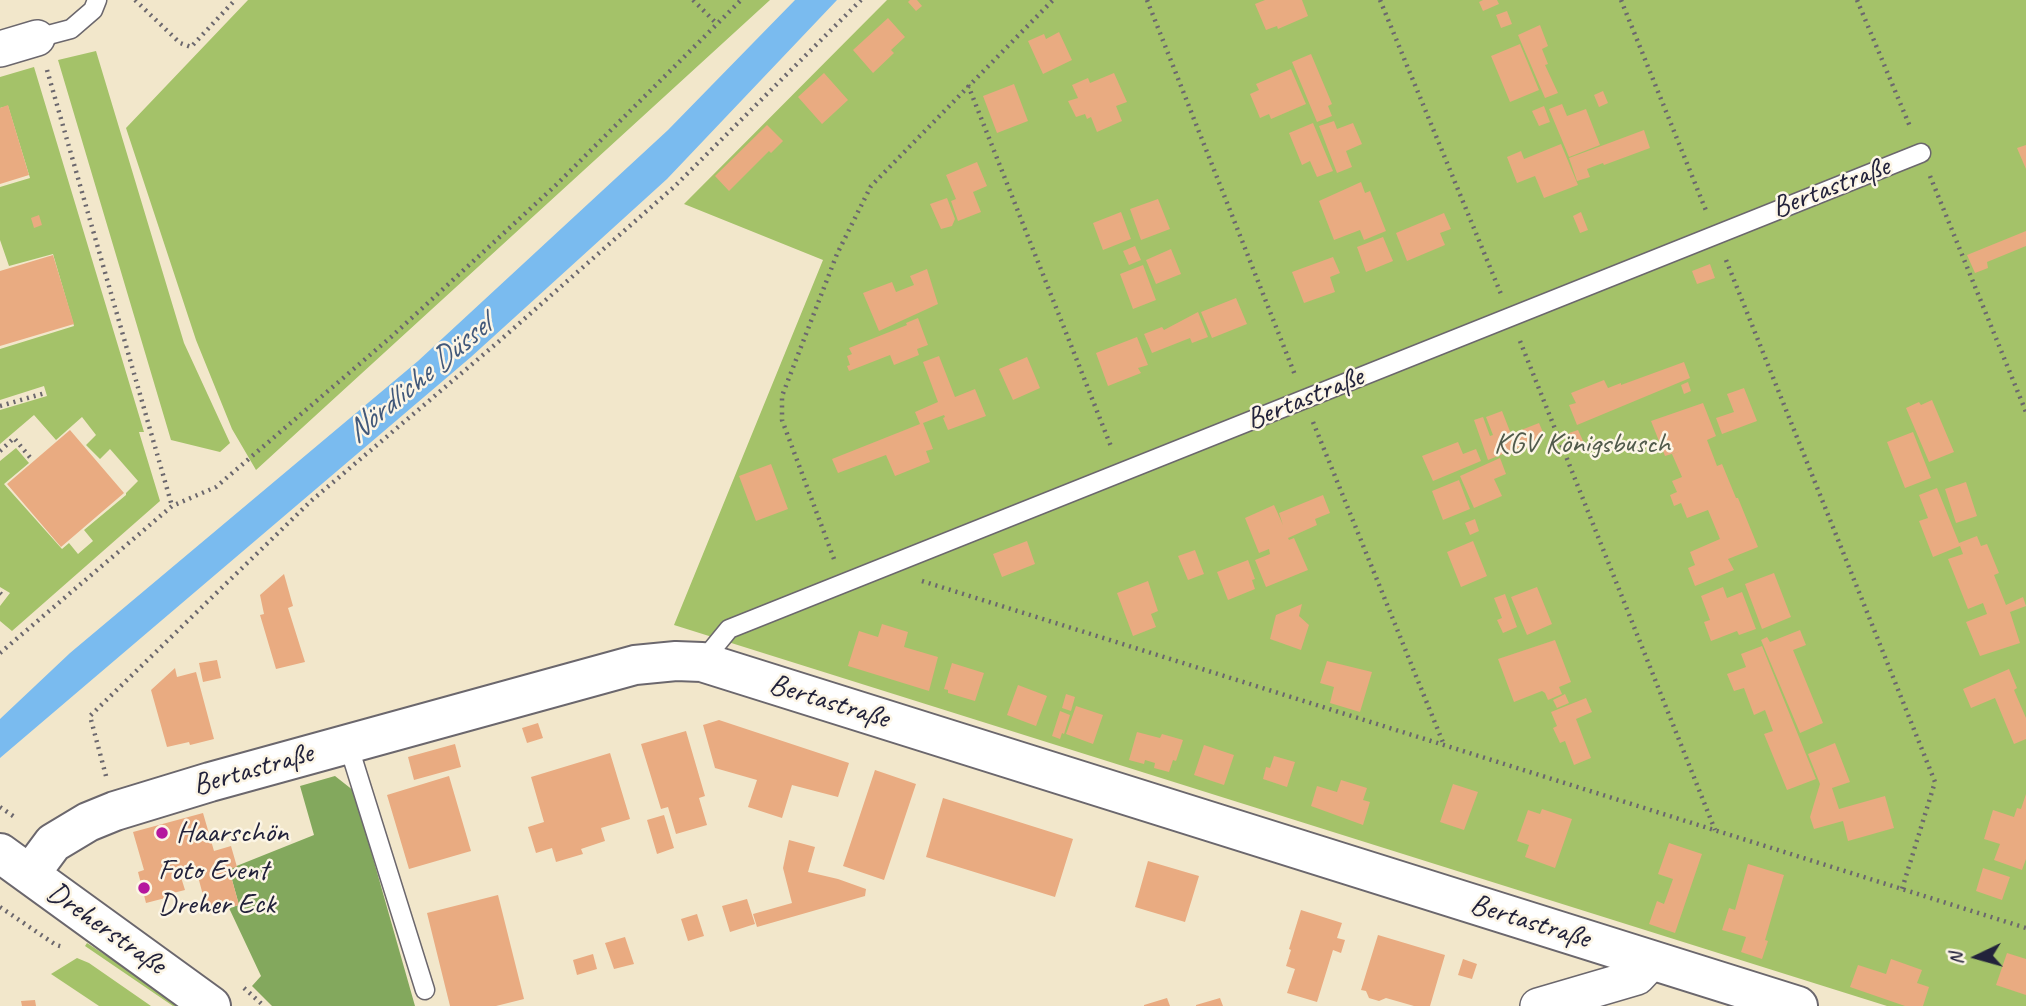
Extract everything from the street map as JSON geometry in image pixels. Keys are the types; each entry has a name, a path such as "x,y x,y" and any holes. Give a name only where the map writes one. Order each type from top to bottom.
{"street":[{"path":"0,49 37,38"},
{"name":"Bertastraße","path":"15,863 88,822 115,811 635,665 676,661 702,662 1798,1006"},
{"name":"Dreherstraße","path":"15,863 211,1006"},
{"path":"1538,1006 1637,976 1653,961"}],"lane":[{"path":"37,38 72,29 93,10 97,0"},
{"name":"Bertastraße","path":"702,662 729,629 1920,153"},
{"path":"348,744 425,990"}],"path":[{"path":"135,0 180,43 191,47 235,0"},
{"path":"693,0 717,24"},
{"path":"0,653 172,506 216,487 391,337 556,185 741,0"},
{"path":"115,811 90,716 310,501 497,343 675,187 862,0"},
{"path":"843,584 782,420 782,396 837,254 871,186 1053,0"},
{"path":"1380,0 1511,317 1715,831"},
{"path":"1621,0 1935,782 1902,889"},
{"path":"1857,0 2026,412"},
{"path":"37,38 172,506"},
{"path":"968,85 1122,472"},
{"path":"0,406 45,393"},
{"path":"0,451 14,438 33,461"},
{"path":"881,568 2026,928"},
{"path":"0,807 13,815"},
{"name":"Dreherstraße","path":"0,907 56,945 66,948"}],"green space":[{"path":"248,0 770,0 256,470 232,429 196,340 126,128"},
{"name":"KGV Königsbusch","path":"887,0 2026,0 2026,1006 1887,1006 674,625 823,260 684,204"},
{"path":"96,51 184,343 230,443 220,452 171,440 58,60"},
{"path":"34,67 144,432 139,432 160,501 12,631 0,621 0,606 10,593 0,587 0,461 16,448 29,463 4,484 62,549 69,543 78,554 93,541 84,530 126,495 138,481 110,449 100,459 86,445 96,435 82,417 56,440 34,415 0,444 0,410 47,396 44,386 0,400 0,349 74,326 53,254 9,266 0,240 0,187 30,178 8,106 0,108 0,77"},
{"path":"335,776 354,791 415,1006 272,1006 252,986 261,976 229,908 239,905 229,869 314,835 300,786"},
{"path":"87,943 180,1006 173,1006 85,946"},
{"path":"77,958 89,963 151,1006 99,1006 51,974"}],"water":[{"name":"Nördliche Düssel","path":"795,0 837,0 667,179 471,357 0,758 0,719 70,653 418,361 668,130"}],"building":[{"path":"917,0 922,6 916,11 908,2"},
{"path":"1265,0 1302,0 1308,16 1278,29 1277,26 1266,30 1255,4"},
{"path":"1497,0 1499,4 1483,11 1479,2"},
{"path":"1507,11 1512,24 1501,28 1496,15"},
{"path":"888,18 905,37 891,50 894,53 873,73 853,50"},
{"path":"1540,25 1548,46 1542,49 1548,64 1545,65 1558,93 1545,98 1518,35"},
{"path":"1059,32 1072,60 1043,74 1028,41 1044,34 1046,39"},
{"path":"1520,44 1539,90 1510,102 1491,56"},
{"path":"1311,54 1332,104 1328,106 1332,116 1317,122 1292,62"},
{"path":"1291,69 1306,104 1271,119 1269,114 1260,118 1250,94 1259,90 1256,84"},
{"path":"824,73 848,100 822,124 798,97"},
{"path":"1114,73 1127,102 1116,106 1122,121 1097,132 1091,117 1087,119 1085,114 1076,117 1068,101 1078,98 1072,85 1088,78 1090,83"},
{"path":"1014,84 1028,121 997,133 983,96"},
{"path":"1603,91 1608,103 1599,107 1594,95"},
{"path":"1562,104 1567,116 1586,109 1600,145 1569,157 1549,109"},
{"path":"8,105 29,175 0,184 0,108"},
{"path":"1544,106 1550,122 1539,126 1532,111"},
{"path":"1334,121 1337,129 1353,123 1362,144 1346,151 1352,167 1337,173 1319,126"},
{"path":"1313,123 1333,171 1317,177 1310,161 1302,165 1289,133"},
{"path":"767,125 783,141 771,153 769,151 729,191 715,176"},
{"path":"1644,130 1650,148 1587,169 1590,177 1577,181 1569,158"},
{"path":"1561,144 1578,185 1544,198 1535,176 1517,183 1507,157 1521,151 1524,159"},
{"path":"2026,145 2026,169 2017,148"},
{"path":"977,162 987,186 973,192 981,212 958,221 951,201 956,199 946,175"},
{"path":"1361,182 1365,193 1370,191 1386,231 1364,240 1360,230 1334,240 1319,201"},
{"path":"947,198 955,219 952,226 941,229 930,204"},
{"path":"1158,199 1170,229 1141,240 1130,209"},
{"path":"1121,212 1131,239 1103,250 1093,223"},
{"path":"1581,212 1588,230 1580,233 1573,216"},
{"path":"1444,213 1451,229 1440,233 1445,245 1407,261 1396,233"},
{"path":"39,215 42,225 34,228 31,218"},
{"path":"2026,231 2026,246 1987,262 1988,268 1975,273 1967,255"},
{"path":"1383,237 1393,261 1366,272 1357,247"},
{"path":"1135,246 1141,260 1129,265 1123,251"},
{"path":"1171,249 1181,274 1156,284 1146,260"},
{"path":"53,255 74,324 0,346 0,271"},
{"path":"1333,257 1340,273 1330,277 1335,292 1304,303 1292,272"},
{"path":"1710,264 1715,278 1697,284 1692,271"},
{"path":"1143,265 1156,300 1133,309 1120,274"},
{"path":"927,269 938,304 879,331 863,293 892,282 896,292 914,285 910,276"},
{"path":"1236,298 1247,324 1212,338 1201,312"},
{"path":"1198,312 1208,337 1192,343 1190,338 1152,353 1144,334 1162,327 1164,330"},
{"path":"918,318 928,345 917,349 919,355 894,365 890,355 849,371 847,356 852,354 849,348"},
{"path":"1137,337 1148,365 1138,368 1141,373 1108,386 1096,353"},
{"path":"939,356 955,397 975,389 986,416 948,430 944,415 923,423 933,449 926,451 930,462 895,476 886,455 838,473 832,459 920,424 915,412 938,402 923,362"},
{"path":"1027,357 1040,388 1013,400 999,369"},
{"path":"1684,362 1690,378 1577,425 1569,405 1576,403 1571,393 1604,380 1608,388 1621,385"},
{"path":"1688,382 1691,391 1684,394 1681,385"},
{"path":"1744,388 1757,421 1722,434 1716,418 1734,412 1727,394"},
{"path":"1932,400 1954,452 1929,462 1906,408"},
{"path":"1703,403 1716,436 1707,440 1717,466 1722,464 1758,547 1728,559 1734,570 1695,586 1688,568 1695,565 1690,552 1720,539 1708,510 1687,518 1681,503 1674,506 1670,495 1677,492 1672,481 1682,477 1672,454 1681,451 1665,456 1651,421"},
{"path":"1502,411 1511,434 1539,423 1545,437 1488,460 1474,420 1483,417 1490,436 1493,435 1486,417"},
{"path":"70,430 124,493 61,547 7,484"},
{"path":"1578,430 1585,445 1575,449 1569,433"},
{"path":"1913,432 1931,478 1905,488 1887,442"},
{"path":"1458,442 1463,454 1476,449 1481,461 1433,481 1422,456"},
{"path":"1500,458 1506,474 1494,479 1502,496 1474,508 1460,476"},
{"path":"771,464 788,509 756,521 739,476"},
{"path":"1459,480 1470,509 1443,520 1432,491"},
{"path":"1966,482 1977,516 1956,523 1945,489"},
{"path":"1937,488 1959,543 1977,536 1981,546 1987,544 1999,573 1994,575 2006,605 2023,597 2026,606 2010,612 2020,643 1980,656 1966,622 1987,614 1983,603 1968,609 1948,559 1963,554 1960,546 1933,557 1919,521 1928,518 1919,495"},
{"path":"1323,495 1330,513 1315,519 1317,525 1288,538 1294,538 1308,570 1266,587 1255,560 1270,554 1269,549 1259,553 1245,518 1274,505 1283,525 1279,513"},
{"path":"1475,519 1479,531 1470,535 1465,523"},
{"path":"1027,541 1035,564 1002,577 993,554"},
{"path":"1473,541 1487,576 1461,587 1447,552"},
{"path":"1195,550 1204,574 1188,580 1178,556"},
{"path":"1248,560 1255,579 1252,580 1255,589 1228,600 1217,572"},
{"path":"1774,573 1791,617 1762,629 1745,584"},
{"path":"284,574 293,606 288,608 305,662 276,669 260,615 264,614 260,595"},
{"path":"1148,581 1158,611 1151,614 1156,627 1133,636 1117,593"},
{"path":"1537,587 1552,624 1527,635 1511,597"},
{"path":"1723,587 1727,598 1742,592 1756,629 1739,635 1737,631 1711,641 1704,622 1710,620 1701,596"},
{"path":"1505,594 1517,627 1503,633 1497,620 1502,618 1494,598"},
{"path":"1302,604 1299,616 1309,625 1301,650 1270,639 1276,615"},
{"path":"882,624 908,632 904,647 938,657 929,691 848,666 859,631 878,637"},
{"path":"1800,630 1806,645 1793,650 1823,723 1800,733 1761,640 1767,637 1770,642"},
{"path":"1555,640 1571,682 1559,687 1562,694 1548,700 1542,691 1514,702 1498,659"},
{"path":"1762,646 1816,779 1787,790 1764,734 1773,731 1765,710 1754,715 1744,688 1734,691 1727,674 1746,667 1741,654"},
{"path":"217,660 221,678 203,682 199,663"},
{"path":"1327,661 1372,672 1360,712 1330,703 1334,687 1320,683"},
{"path":"952,663 984,673 975,701 948,693 948,690 944,689"},
{"path":"175,668 177,677 196,672 214,739 167,747 151,690"},
{"path":"2009,669 2017,688 2014,690 2026,718 2026,739 2014,744 1995,698 1971,708 1963,689"},
{"path":"1018,685 1047,696 1036,726 1007,715"},
{"path":"1066,694 1075,697 1071,711 1062,708"},
{"path":"1565,694 1569,703 1557,708 1553,700"},
{"path":"1586,698 1592,712 1576,719 1591,758 1574,765 1565,741 1560,743 1553,728 1557,726 1551,712"},
{"path":"1076,706 1103,715 1093,744 1066,734"},
{"path":"1060,711 1070,715 1060,739 1052,736"},
{"path":"719,720 849,763 838,797 792,785 782,818 748,807 757,780 715,768 703,725"},
{"path":"538,723 543,738 527,743 522,728"},
{"path":"686,731 705,796 699,798 707,825 676,834 668,807 661,809 641,744"},
{"path":"1137,732 1160,738 1162,734 1183,740 1169,772 1154,768 1155,763 1145,760 1144,764 1129,760"},
{"path":"1835,743 1850,782 1832,788 1839,809 1885,796 1894,828 1848,841 1843,821 1814,829 1810,817 1820,784 1808,754"},
{"path":"455,744 461,767 414,780 408,757"},
{"path":"1204,745 1234,755 1224,785 1194,775"},
{"path":"610,753 630,819 601,828 605,841 581,849 583,854 556,862 552,848 536,853 528,827 544,822 531,777"},
{"path":"1274,756 1295,762 1287,787 1263,779 1266,767 1270,768"},
{"path":"875,770 916,784 884,880 843,866"},
{"path":"449,776 471,851 409,869 387,795"},
{"path":"1341,780 1367,788 1363,800 1370,802 1363,825 1311,806 1317,786 1337,792"},
{"path":"1453,784 1478,792 1464,830 1440,822"},
{"path":"2026,794 2026,859 2022,870 1994,860 2000,844 1984,839 1993,810 2014,817 2017,808 2021,809"},
{"path":"943,798 1073,839 1055,897 926,857"},
{"path":"1542,809 1572,819 1555,868 1525,857 1529,845 1517,841 1528,810 1540,814"},
{"path":"203,813 214,851 231,846 237,867 229,869 239,905 208,914 196,869 180,874 185,890 146,903 138,872 144,870 133,832"},
{"path":"664,815 674,848 657,854 647,820"},
{"path":"789,840 815,847 808,872 866,889 865,896 757,927 753,914 792,903 783,868"},
{"path":"1669,843 1702,854 1675,933 1649,924 1657,901 1664,904 1673,879 1658,874"},
{"path":"1148,861 1199,876 1185,922 1135,907"},
{"path":"1748,864 1784,875 1762,959 1741,952 1746,937 1722,930 1729,908 1735,910"},
{"path":"1983,868 2010,877 2002,900 1976,891"},
{"path":"498,895 524,999 496,1006 450,1006 427,913"},
{"path":"747,899 755,924 730,932 722,906"},
{"path":"1301,910 1342,923 1337,938 1345,940 1341,953 1333,950 1317,1002 1287,993 1295,969 1286,966"},
{"path":"697,914 704,936 688,941 681,919"},
{"path":"1378,935 1445,955 1430,1006 1414,1006 1386,998 1379,1001 1369,998 1366,991 1361,990"},
{"path":"625,937 634,964 614,969 605,943"},
{"path":"2007,953 2026,959 2026,995 1996,985"},
{"path":"593,954 597,969 577,975 573,960"},
{"path":"1463,959 1477,964 1472,979 1458,975"},
{"path":"1891,959 1922,970 1917,983 1929,987 1923,1006 1905,1006 1850,987 1858,965 1886,974"},
{"path":"1167,998 1170,1006 1144,1006 1144,1005"},
{"path":"1220,998 1223,1006 1196,1006 1196,1005"},
{"path":"35,1000 36,1006 22,1006 21,1001"}],"place":[{"name":"Haarschön","path":"162,833"},
{"name":"Foto Event Dreher Eck","path":"144,888"}]}
